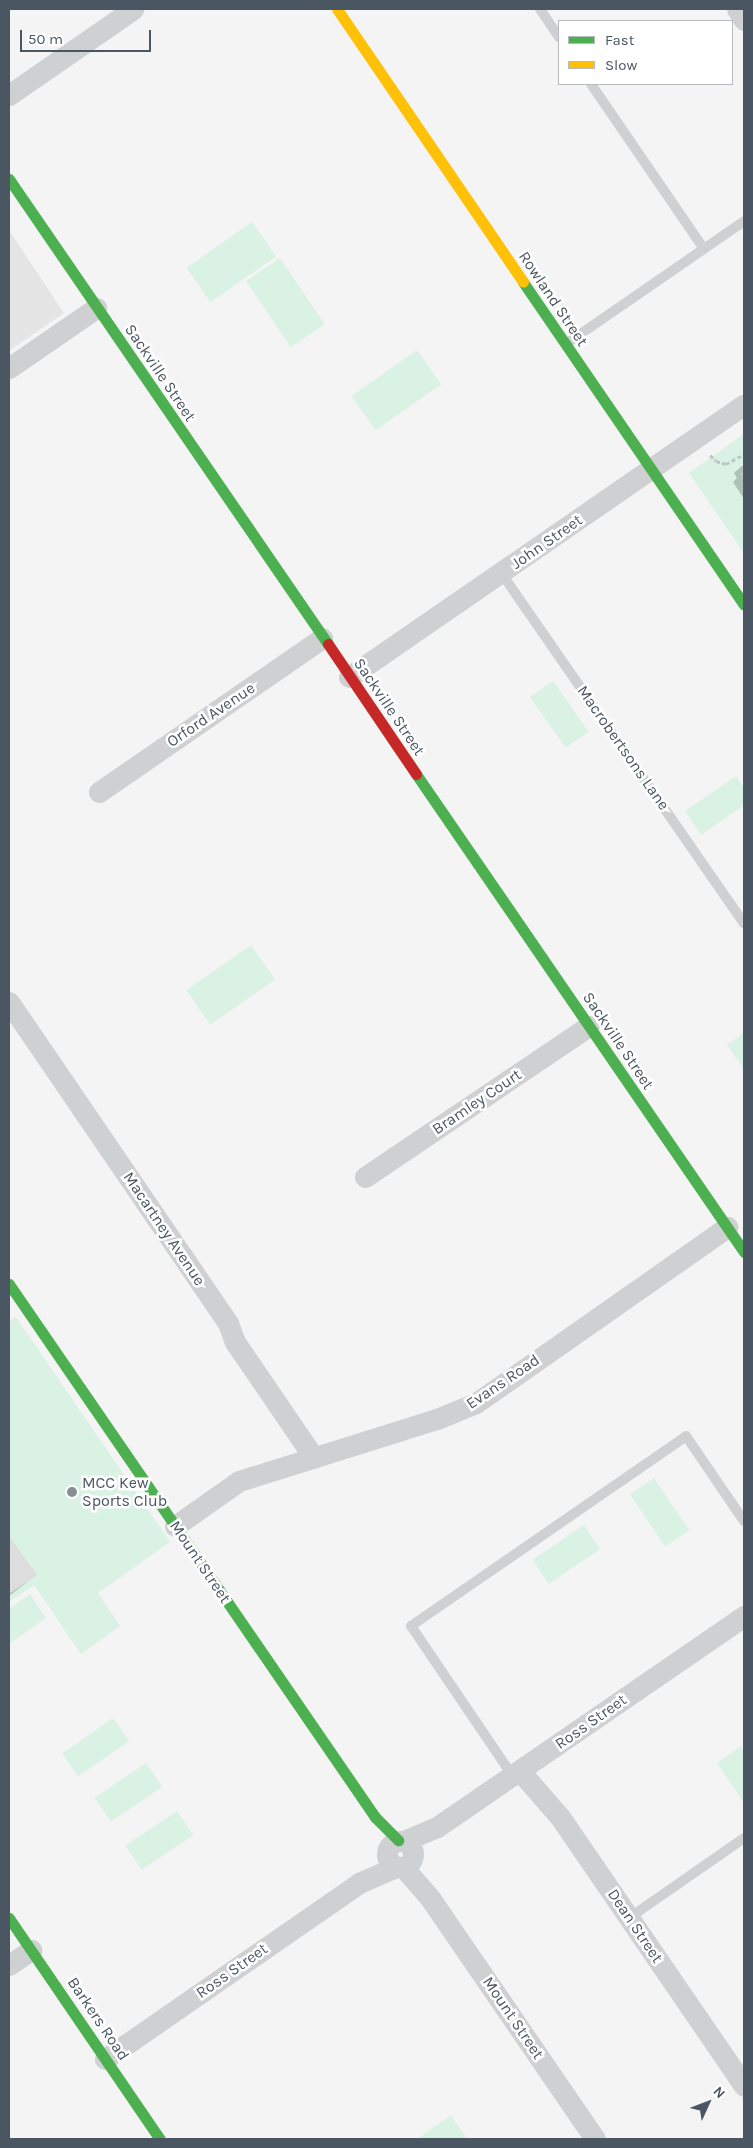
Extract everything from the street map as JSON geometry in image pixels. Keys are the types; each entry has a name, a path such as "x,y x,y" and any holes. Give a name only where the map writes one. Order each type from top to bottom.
{"street":[{"path":"9,95 132,9"},
{"name":"Rowland Street","path":"336,9 564,345 744,605"},
{"path":"737,9 744,20"},
{"name":"Sackville Street","path":"9,179 744,1252"},
{"path":"9,368 96,308"},
{"name":"John Street","path":"349,677 502,574 744,405"},
{"name":"Orford Avenue","path":"99,792 322,638"},
{"name":"Macartney Avenue","path":"9,1002 228,1323 235,1342 314,1458"},
{"name":"Bramley Court","path":"365,1177 588,1026"},
{"name":"Evans Road","path":"175,1526 236,1483 437,1419 476,1403 727,1227"},
{"name":"Mount Street","path":"9,1284 595,2139"},
{"name":"Ross Street","path":"105,2059 437,1827 744,1616"},
{"name":"Dean Street","path":"516,1773 560,1817 744,2086"},
{"name":"Barkers Road","path":"9,1918 160,2139"},
{"path":"9,1965 31,1950"}],"lane":[{"path":"540,9 558,35"},
{"path":"592,85 704,249"},
{"path":"564,345 744,221"},
{"name":"Macrobertsons Lane","path":"502,574 744,923"},
{"path":"516,1773 411,1626 686,1436 744,1521"},
{"path":"629,1918 744,1838"}],"path":[{"path":"710,455 716,461 726,464 744,454"}],"shaded area":[{"path":"9,230 64,313 9,351"}],"green space":[{"path":"252,222 276,256 211,302 186,268"},
{"path":"280,258 325,324 291,347 246,281"},
{"path":"417,350 441,384 376,430 351,396"},
{"path":"744,434 744,462 741,465 744,471 740,474 744,480 744,553 689,473"},
{"path":"553,681 589,732 566,748 530,697"},
{"path":"736,776 744,788 744,805 701,835 685,811"},
{"path":"251,945 275,979 210,1025 186,990"},
{"path":"744,1033 744,1069 727,1045"},
{"name":"MCC Kew Sports Club","path":"16,1317 170,1542 98,1593 120,1626 81,1654 34,1585 9,1602 9,1322"},
{"path":"654,1478 689,1530 665,1546 630,1494"},
{"path":"584,1525 600,1549 549,1584 533,1560"},
{"path":"30,1594 46,1618 9,1644 9,1609"},
{"path":"113,1718 129,1741 78,1776 62,1754"},
{"path":"741,1746 744,1752 744,1803 717,1763"},
{"path":"146,1763 162,1787 111,1822 95,1798"},
{"path":"177,1811 193,1835 142,1870 126,1846"},
{"path":"451,2115 467,2139 417,2139"}],"building":[{"path":"9,1536 37,1575 9,1594"}],"traffic: fast":[{"path":"9,179 328,644"},
{"path":"523,282 744,605"},
{"path":"416,774 744,1252"},
{"path":"9,1284 375,1817 398,1840"},
{"path":"9,1918 160,2139"}],"traffic: slow":[{"path":"337,9 523,282"}],"traffic: jam":[{"path":"328,644 416,774"}],"place":[{"name":"MCC Kew Sports Club","path":"72,1492"}]}
